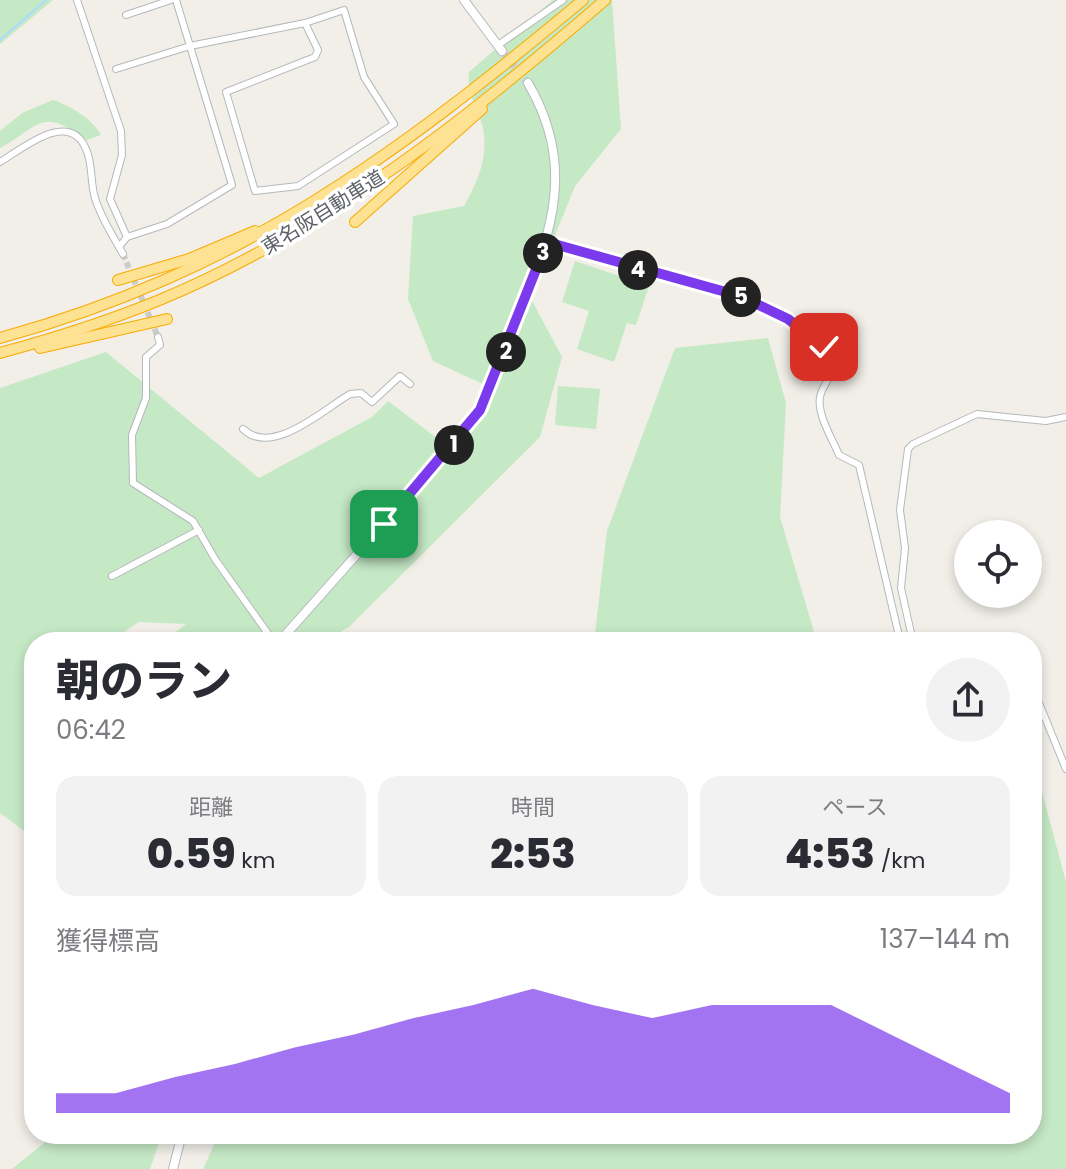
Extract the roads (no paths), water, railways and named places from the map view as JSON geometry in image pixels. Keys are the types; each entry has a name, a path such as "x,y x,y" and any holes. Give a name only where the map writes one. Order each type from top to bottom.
{"highway":[{"name":"東名阪自動車道","path":"0,338 71,318 155,286 242,245 323,198 445,113 583,0"},
{"name":"東名阪自動車道","path":"0,355 163,299 270,246 407,158 549,48 605,0"},
{"path":"355,222 549,48"},
{"path":"118,280 214,249 323,198"},
{"path":"0,355 167,319"}],"main road":[{"path":"464,0 500,48"},
{"path":"285,632 457,442 480,410 547,242 554,213 554,148 546,119 528,83"},
{"path":"173,1169 179,1144"}],"street":[{"path":"77,0 121,131 122,155 110,197 127,237"},
{"path":"119,247 127,237 167,224 232,185 173,0 126,15"},
{"path":"500,48 563,0"},
{"path":"116,69 190,46 305,23 344,10 364,77 394,124 298,186 255,191 226,92 315,57 318,50 305,23"},
{"path":"0,162 48,133 62,132 79,139 88,153 95,199 123,254"},
{"path":"547,242 740,296 788,319 824,347 832,363 831,374 820,396 820,407 839,455 859,465 898,632"},
{"path":"158,337 160,345 146,357 147,391 132,435 131,479 147,495 181,511 199,530 215,559 269,632"},
{"path":"243,429 259,439 275,438 350,394 361,393 372,402 400,376 410,384"},
{"path":"909,632 901,588 905,548 900,510 908,449 977,414 1046,421 1066,417"},
{"path":"112,576 199,530"},
{"path":"1042,710 1066,769"}],"waterway":[{"path":"0,40 46,0"}],"tunnel":[{"path":"502,51 528,83"},
{"path":"123,254 158,337"}]}
